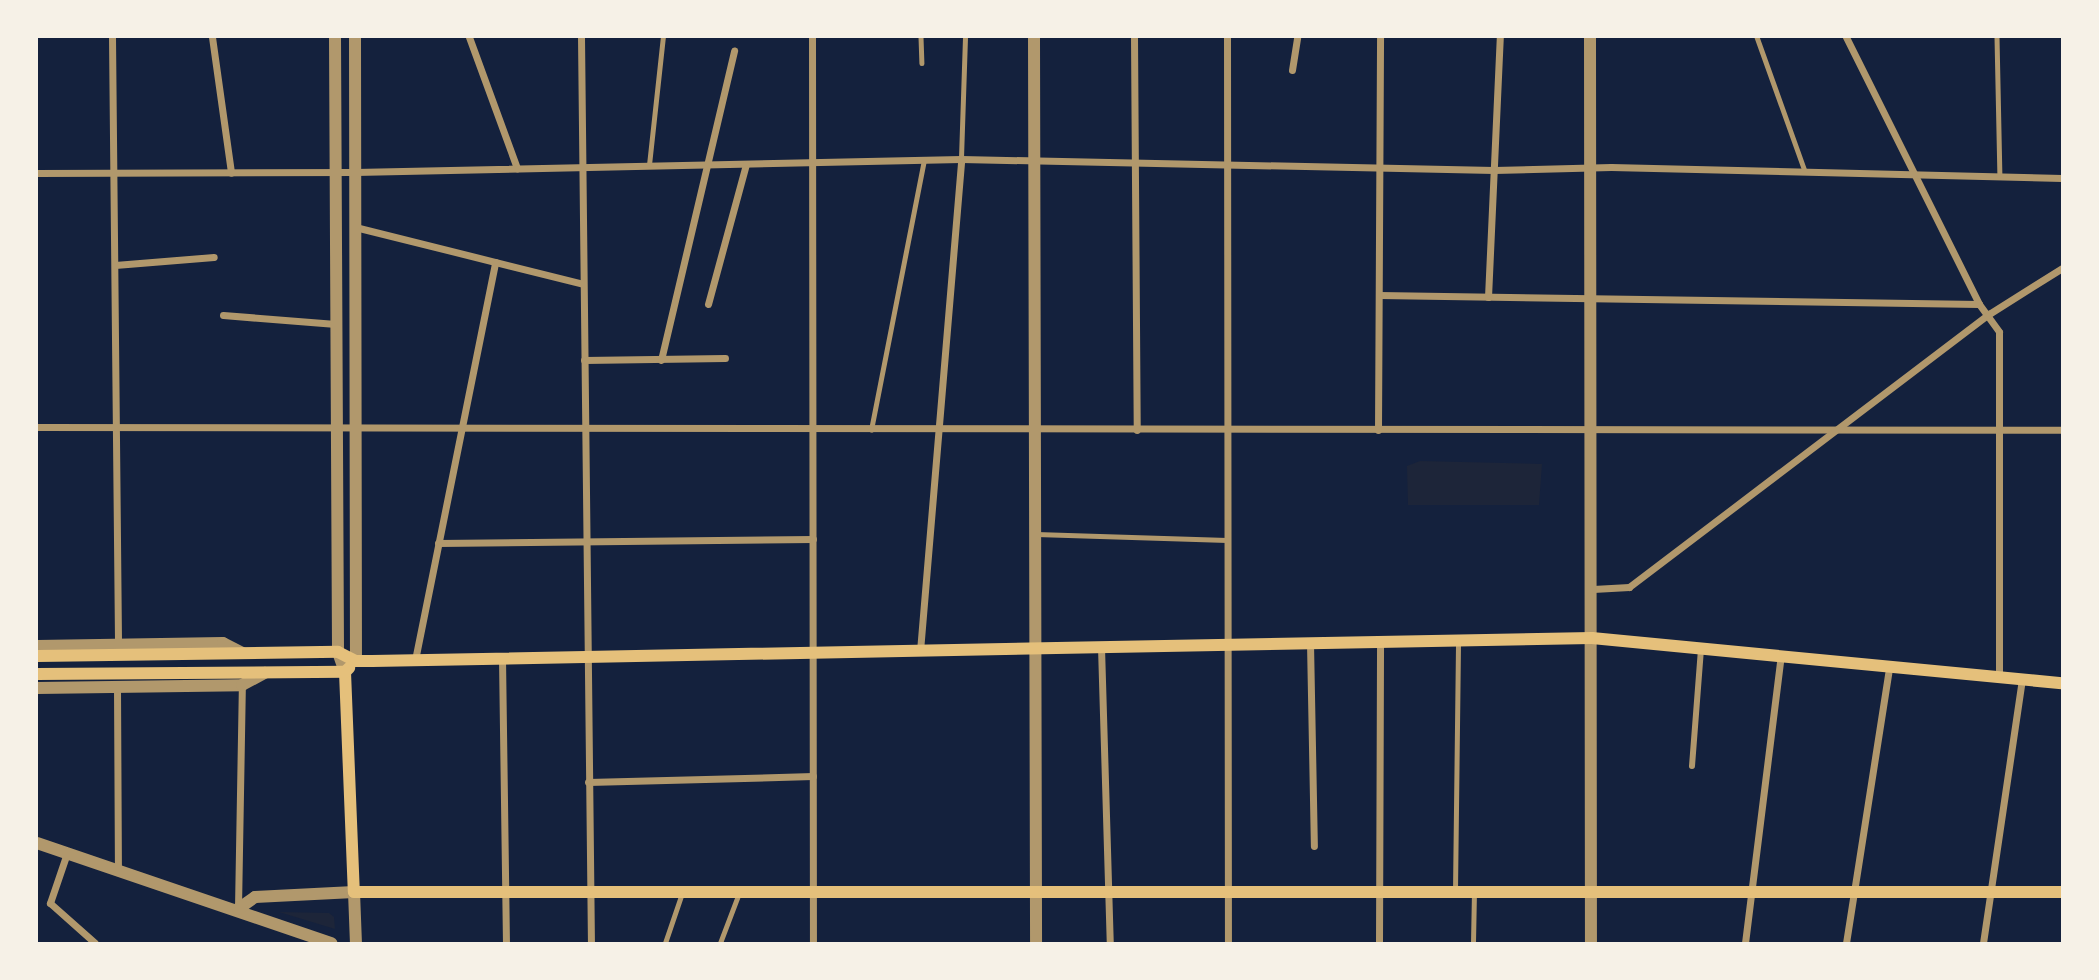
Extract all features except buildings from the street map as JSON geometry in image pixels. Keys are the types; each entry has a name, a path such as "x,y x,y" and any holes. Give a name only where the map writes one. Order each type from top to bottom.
{"main road":[{"path":"37,656 338,652 356,661 1592,638 2062,684"},
{"path":"37,674 345,672 356,661"},
{"path":"345,672 354,892 2062,892"}],"street":[{"path":"111,37 118,645"},
{"path":"212,37 231,173"},
{"path":"335,37 338,652 345,672"},
{"path":"355,37 356,661"},
{"path":"469,37 517,168"},
{"path":"581,37 591,943"},
{"path":"812,37 813,943"},
{"path":"1034,37 1036,943"},
{"path":"1134,37 1137,430"},
{"path":"1227,37 1228,943"},
{"path":"1292,70 1297,37"},
{"path":"1378,430 1380,37"},
{"path":"1488,297 1500,37"},
{"path":"1590,37 1593,168 1591,943"},
{"path":"1846,37 1918,176 1979,304 1989,314 1999,332 1999,677"},
{"path":"661,360 734,51"},
{"path":"37,173 355,172 961,159 1228,166 1494,170 1593,168 2062,178"},
{"path":"920,651 961,159"},
{"path":"708,304 746,164"},
{"path":"355,227 583,284"},
{"path":"114,265 214,257"},
{"path":"415,660 495,262"},
{"path":"1593,589 1629,587 1989,314 2062,268"},
{"path":"1379,295 1979,304"},
{"path":"223,315 336,324"},
{"path":"584,360 726,358"},
{"path":"37,427 116,430 2062,430"},
{"path":"438,543 813,539"},
{"path":"1379,943 1380,642"},
{"path":"37,646 223,643 243,653"},
{"path":"1310,643 1314,846"},
{"path":"1101,647 1111,943"},
{"path":"1692,766 1701,648"},
{"path":"1745,943 1781,656"},
{"path":"502,659 506,943"},
{"path":"1846,943 1889,667"},
{"path":"37,688 242,685 265,673"},
{"path":"1983,943 2022,680"},
{"path":"238,909 242,685"},
{"path":"117,688 118,871"},
{"path":"588,782 813,776"},
{"path":"37,843 238,909 331,943"},
{"path":"67,852 50,903 95,943"},
{"path":"238,909 255,897 354,892 356,943"}],"lane":[{"path":"649,165 663,37"},
{"path":"921,37 922,62"},
{"path":"961,159 965,37"},
{"path":"1757,37 1805,173"},
{"path":"1997,37 2000,177"},
{"path":"871,430 924,160"},
{"path":"1035,534 1228,540"},
{"path":"1455,892 1458,640"},
{"path":"665,943 683,892"},
{"path":"720,943 739,892"},
{"path":"1474,892 1474,943"}],"shaded area":[{"path":"1420,461 1542,464 1539,505 1408,505 1407,466"},
{"path":"279,912 329,913 334,917 335,929"}]}
